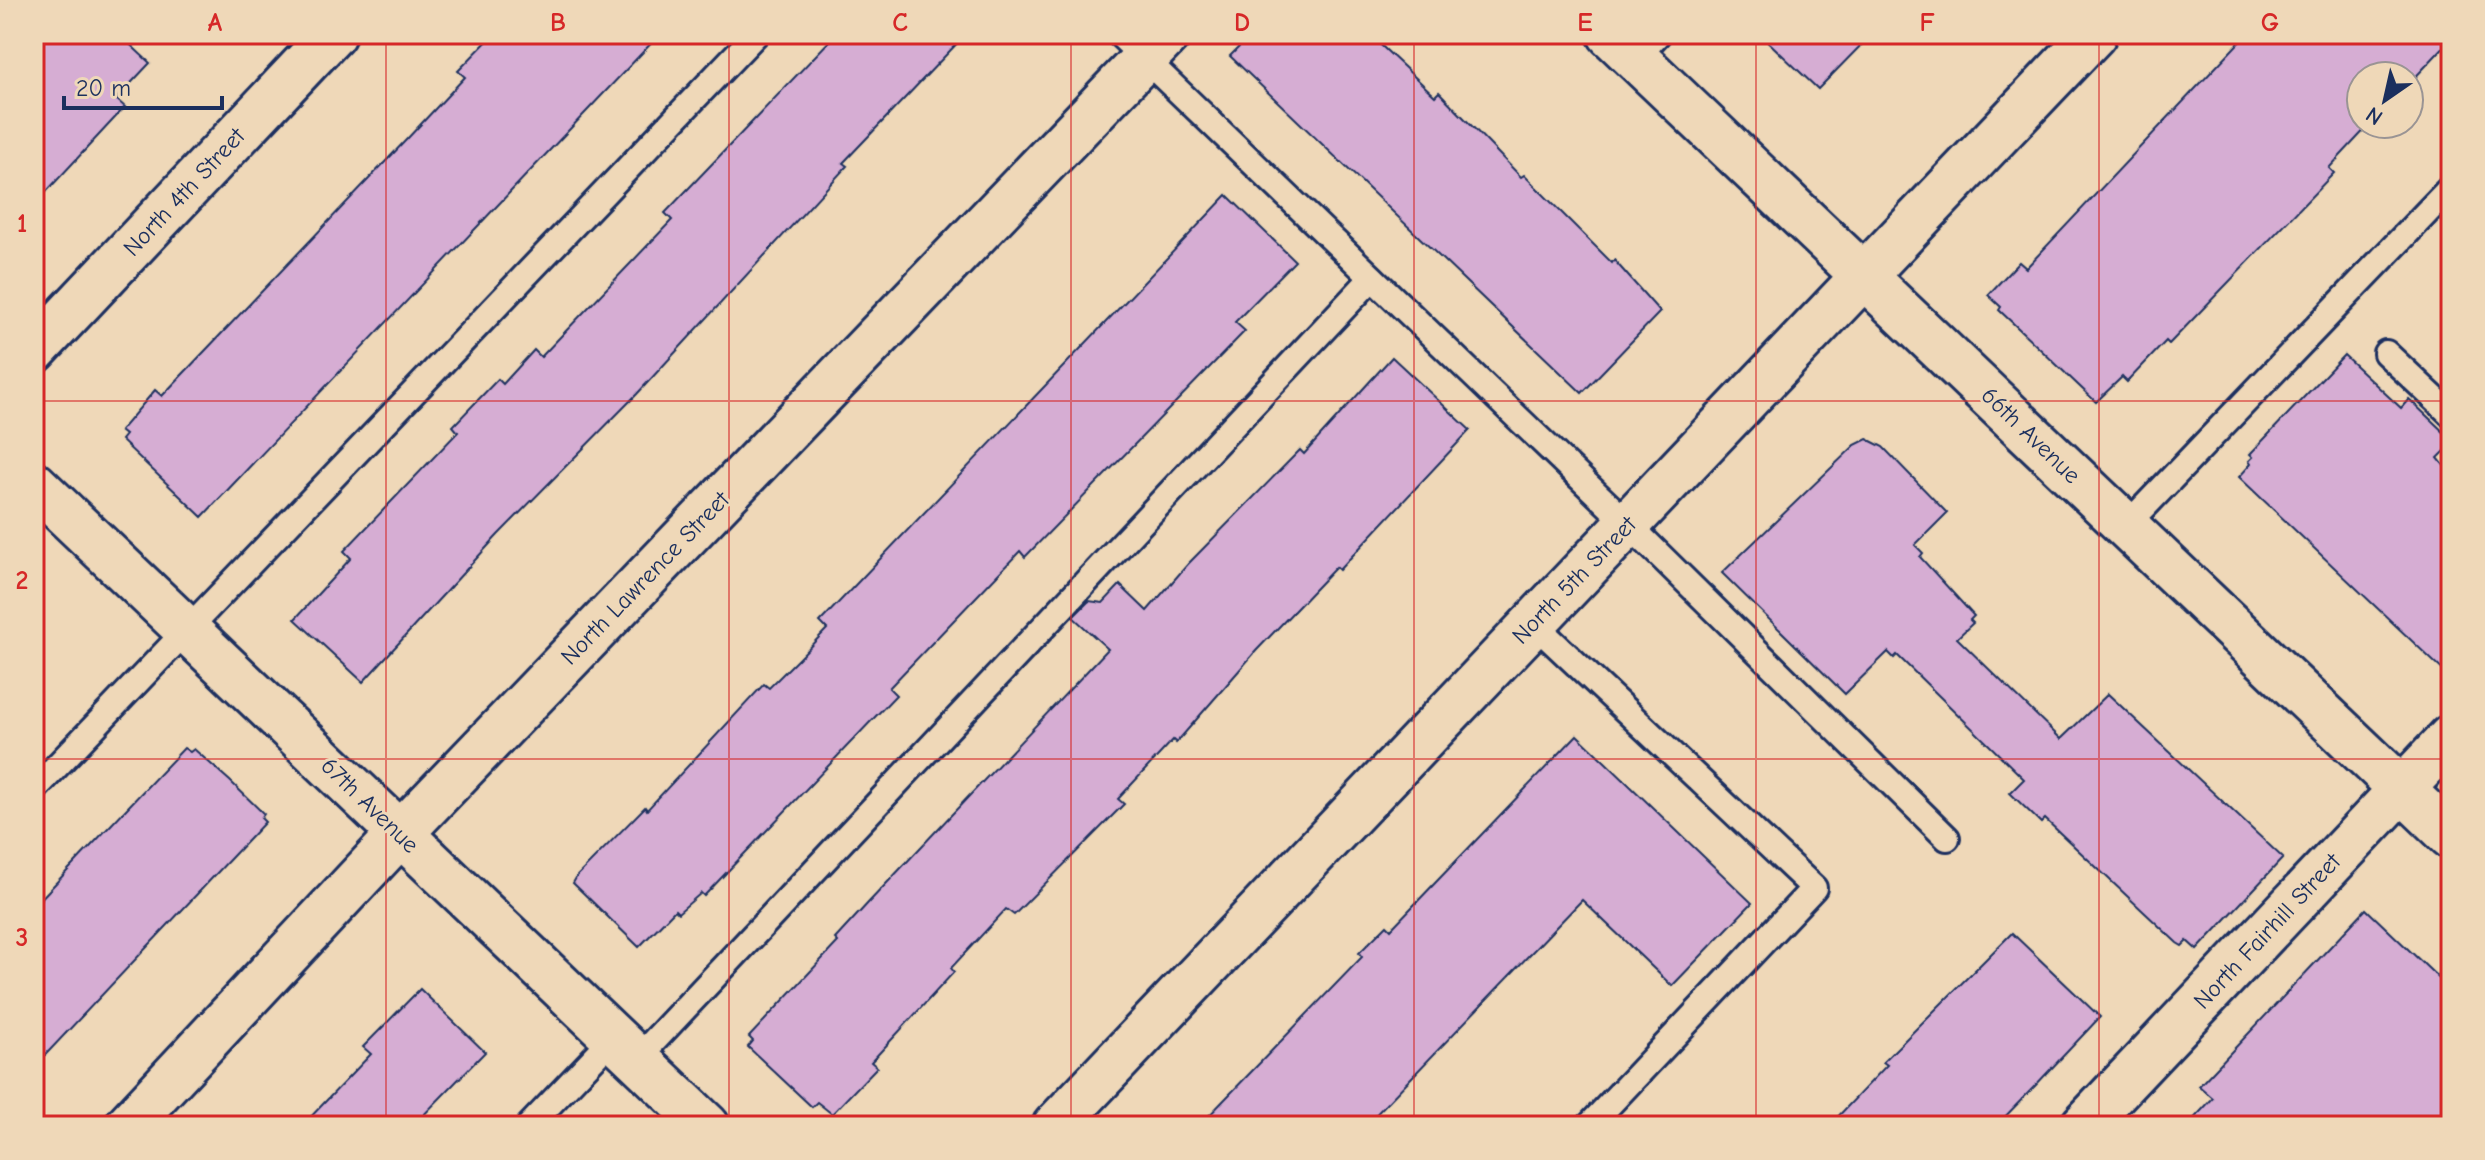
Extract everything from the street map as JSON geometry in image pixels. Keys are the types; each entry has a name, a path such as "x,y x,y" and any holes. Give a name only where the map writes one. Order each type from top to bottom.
{"street":[{"name":"North 4th Street","path":"34,351 333,34"},
{"name":"North 5th Street","path":"1067,1122 1533,623 2094,34"},
{"name":"North Lawrence Street","path":"127,1126 1144,42"},
{"name":"66th Avenue","path":"1635,42 1864,276 2451,836"},
{"name":"67th Avenue","path":"34,484 707,1126"},
{"name":"North Fairhill Street","path":"2083,1126 2451,737"}],"lane":[{"path":"34,790 185,628 756,34"},
{"path":"1144,42 1372,278 1947,838"},
{"path":"2126,526 2451,187"},
{"path":"529,1126 626,1048 1372,278"},
{"path":"2386,353 2451,414"},
{"path":"1533,623 1814,888 1589,1126"}],"building":[{"path":"34,34 119,34 150,63 116,99 125,107 34,205"},
{"path":"494,34 660,34 202,517 121,440 125,435 120,431 155,390 162,396 407,139 465,77 458,71"},
{"path":"836,34 966,34 843,163 847,166 637,394 498,535 363,682 295,619 351,558 344,551 458,432 453,426 498,379 503,384 534,350 541,357 672,220 665,213"},
{"path":"1252,34 1369,34 1435,96 1439,92 1521,177 1524,175 1612,263 1614,260 1660,312 1582,393 1230,56"},
{"path":"1760,34 1872,34 1818,89"},
{"path":"2247,34 2451,34 2451,39 2425,67 2425,60 2345,60 2345,140 2355,140 2329,168 2334,173 2169,344 2166,341 2127,382 2122,377 2096,402 1999,310 2001,307 1988,295 2019,262 2026,268"},
{"path":"1227,195 1295,261 1235,322 1245,331 1025,557 1020,551 889,688 896,695 704,896 701,893 678,913 675,910 639,947 573,883 577,876 645,807 647,810 764,684 769,688 827,629 820,622"},
{"path":"2344,355 2401,408 2409,399 2451,439 2451,445 2438,458 2451,474 2451,678 2239,477 2251,464 2249,461 2253,457 2250,454"},
{"path":"1392,357 1470,430 1339,570 1336,567 1256,651 1176,743 1173,740 1118,799 1124,804 1014,915 1006,909 951,968 954,972 871,1062 877,1067 832,1114 817,1102 812,1107 748,1047 753,1041 749,1037 838,942 835,939 869,902 1108,649 1073,617 1089,601 1103,603 1120,585 1147,611 1188,564 1300,450 1304,454"},
{"path":"1867,439 1883,447 1947,513 1915,545 1923,553 1920,557 1974,616 1970,620 1973,623 1957,638 2061,739 2108,694 2283,858 2197,950 2187,941 2182,946 2177,943 2045,819 2041,823 2010,793 2024,779 1897,655 1894,658 1888,652 1845,694 1722,573 1855,445"},
{"path":"1577,735 1752,903 1672,986 1582,900 1365,1126 1199,1126 1362,957 1359,953 1387,925 1391,929"},
{"path":"184,748 190,752 194,749 230,781 264,814 261,818 265,822 34,1067 34,906"},
{"path":"2366,909 2451,990 2451,1126 2187,1126 2213,1098 2199,1086"},
{"path":"2012,933 2100,1017 2033,1088 1996,1126 1829,1126 1887,1065 1883,1062"},
{"path":"420,989 485,1052 413,1126 302,1126 371,1054 363,1047"}]}
